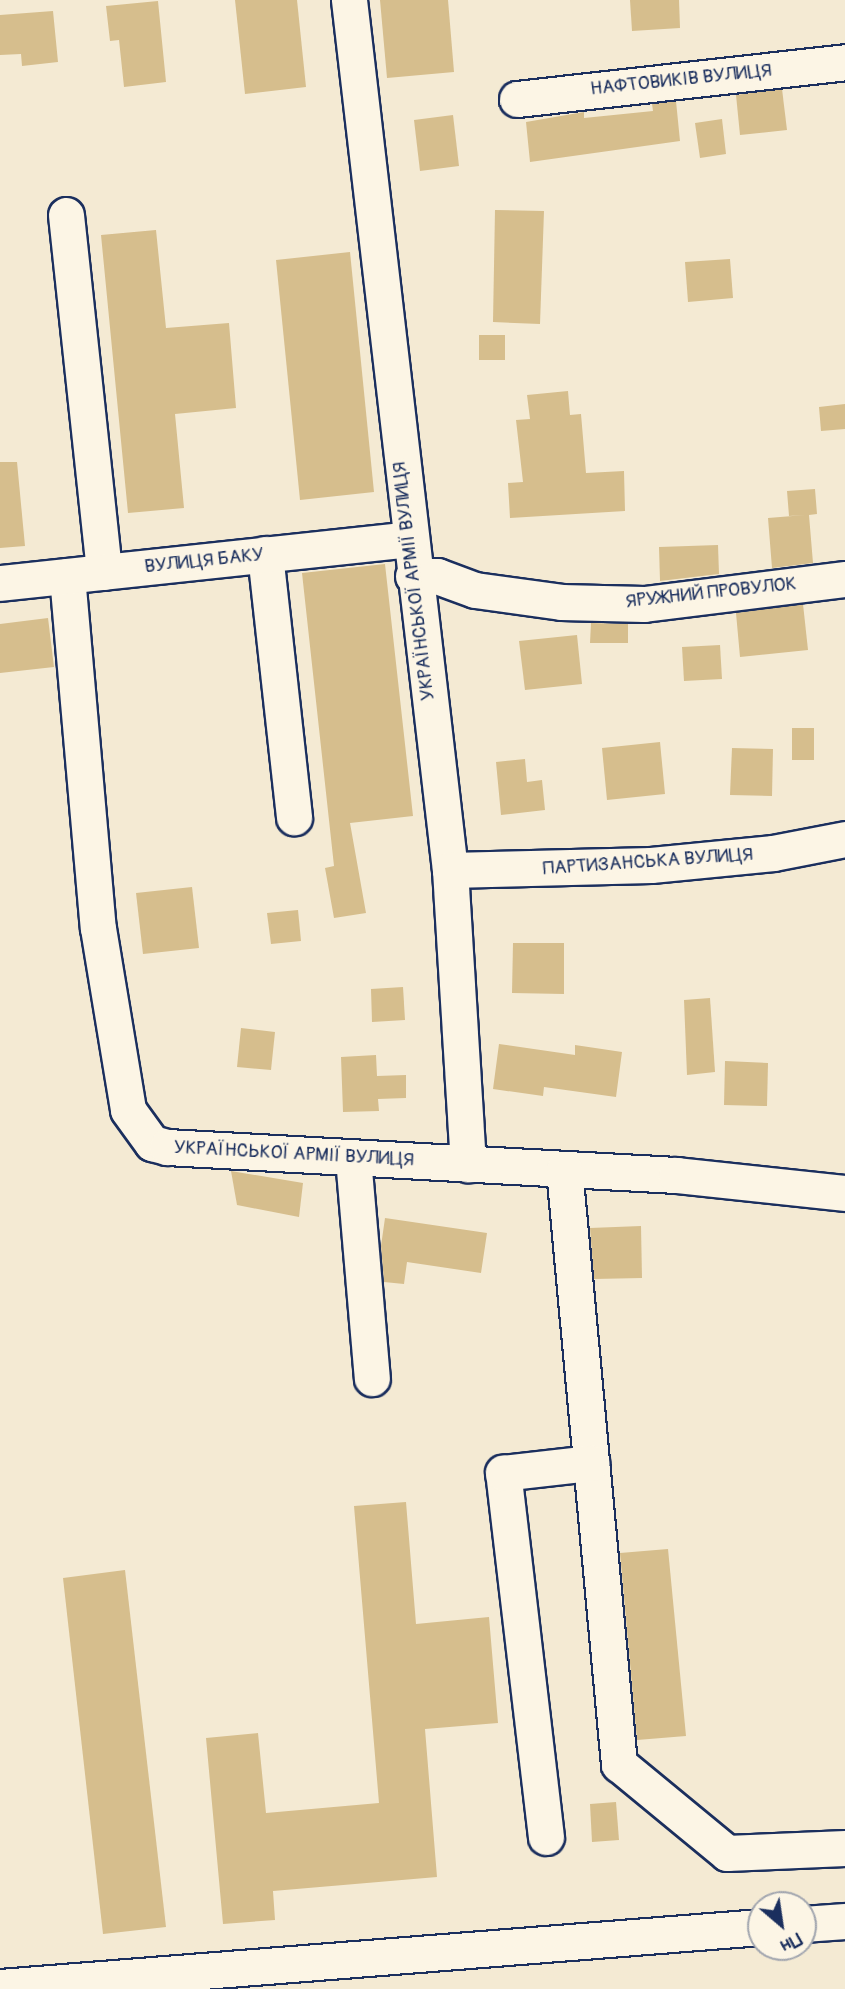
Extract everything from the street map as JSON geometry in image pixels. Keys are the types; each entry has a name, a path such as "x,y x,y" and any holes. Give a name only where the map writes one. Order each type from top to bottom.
{"street":[{"name":"УКРАЇНСЬКОЇ АРМІЇ ВУЛИЦЯ","path":"349,0 413,576 450,870 468,1164"},
{"name":"НАФТОВИКІВ ВУЛИЦЯ","path":"517,99 845,62"},
{"path":"66,215 104,572"},
{"name":"ВУЛИЦЯ БАКУ","path":"0,583 409,538"},
{"path":"265,554 294,817"},
{"name":"УКРАЇНСЬКОЇ АРМІЇ ВУЛИЦЯ","path":"67,576 98,928 128,1110 152,1143 167,1147 564,1168 845,1192"},
{"name":"ЯРУЖНИЙ ПРОВУЛОК","path":"413,576 437,576 475,590 561,602 644,604 845,579"},
{"name":"ПАРТИЗАНСЬКА ВУЛИЦЯ","path":"450,870 651,865 773,853 845,839"},
{"path":"353,1158 372,1378"},
{"path":"564,1168 619,1765 727,1853 845,1848"},
{"path":"546,1837 503,1474 591,1463"},
{"path":"817,1923 845,1921"},
{"path":"0,1987 747,1928"}],"building":[{"path":"235,0 297,0 306,87 245,94"},
{"path":"380,0 448,0 454,72 387,78"},
{"path":"630,0 679,0 680,28 632,31"},
{"path":"158,1 166,82 124,87 119,40 110,41 106,6"},
{"path":"53,11 58,62 22,66 21,54 0,55 0,15"},
{"path":"782,89 787,130 740,135 736,95"},
{"path":"676,101 680,141 530,162 526,122 584,112 584,118 653,111 652,104"},
{"path":"453,115 459,166 420,171 414,120"},
{"path":"722,119 726,154 700,158 695,123"},
{"path":"495,210 544,211 540,324 493,322"},
{"path":"156,230 166,328 229,323 236,408 175,414 184,508 128,513 101,235"},
{"path":"350,252 374,492 300,500 276,260"},
{"path":"730,259 733,298 688,302 685,262"},
{"path":"479,335 505,335 505,360 479,360"},
{"path":"568,391 570,415 581,414 586,473 624,471 625,511 510,518 508,483 523,482 516,420 530,419 527,395"},
{"path":"845,404 845,429 821,431 819,407"},
{"path":"0,462 17,462 25,546 0,548"},
{"path":"815,489 817,514 809,515 813,563 772,568 768,518 805,515 789,516 787,491"},
{"path":"718,545 719,574 660,581 659,547"},
{"path":"385,564 413,816 350,823 366,913 334,918 325,868 334,866 302,573"},
{"path":"803,604 808,650 740,657 736,613"},
{"path":"48,618 54,667 0,673 0,624"},
{"path":"591,623 628,624 628,643 590,643"},
{"path":"577,635 582,684 525,690 519,641"},
{"path":"720,645 722,679 684,681 682,647"},
{"path":"792,728 814,728 814,760 792,760"},
{"path":"660,742 665,794 607,800 602,748"},
{"path":"732,748 773,749 772,796 730,795"},
{"path":"525,759 527,782 542,780 545,810 501,815 496,762"},
{"path":"192,887 199,948 143,954 136,893"},
{"path":"298,910 301,941 271,944 267,913"},
{"path":"513,943 564,943 564,994 512,993"},
{"path":"403,987 405,1020 372,1022 371,989"},
{"path":"710,998 715,1072 687,1075 684,1000"},
{"path":"241,1028 275,1032 271,1070 237,1067"},
{"path":"499,1044 575,1055 575,1045 622,1052 616,1097 544,1087 543,1096 493,1089"},
{"path":"376,1055 377,1076 406,1075 406,1098 378,1099 379,1111 343,1112 341,1057"},
{"path":"725,1061 768,1063 767,1106 724,1105"},
{"path":"231,1171 303,1183 299,1217 237,1205"},
{"path":"385,1218 487,1233 481,1273 407,1262 404,1284 384,1282 381,1246"},
{"path":"641,1226 642,1278 594,1279 590,1228"},
{"path":"406,1502 416,1624 489,1617 498,1723 425,1729 437,1877 273,1891 275,1920 223,1924 206,1738 258,1733 266,1813 379,1803 354,1506"},
{"path":"668,1549 686,1736 637,1740 620,1553"},
{"path":"125,1570 166,1927 103,1934 63,1578"},
{"path":"616,1802 619,1840 592,1842 590,1804"}]}
